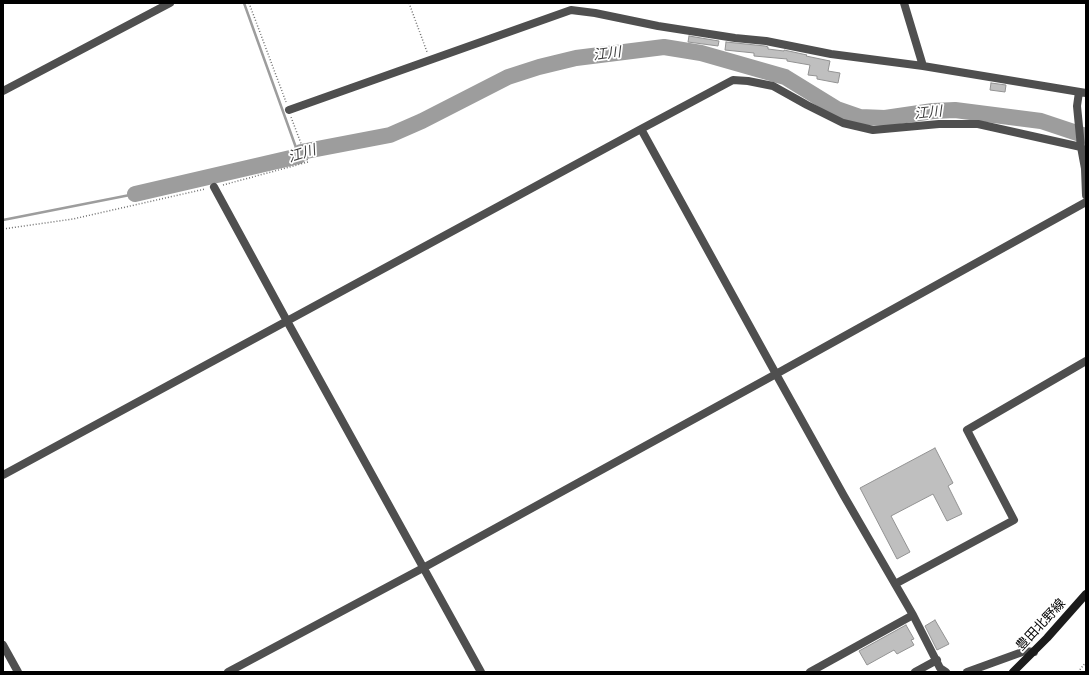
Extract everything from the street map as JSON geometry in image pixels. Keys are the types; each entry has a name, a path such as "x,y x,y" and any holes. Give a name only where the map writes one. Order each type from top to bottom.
{"main road":[{"name":"豊田北野線","path":"1013,672 1048,638 1086,594"}],"street":[{"path":"3,91 170,3"},
{"path":"904,3 923,66"},
{"path":"289,110 430,60 569,6 658,26 735,38 766,41 831,54 923,66 1082,92 1077,106 1080,147 1086,169 1086,195"},
{"path":"3,475 733,80 748,81 773,86 843,123 873,130 938,124 978,124 1080,147"},
{"path":"641,129 776,374 913,615 940,668 946,672"},
{"path":"214,187 286,322 481,672"},
{"path":"228,672 424,568 1086,202"},
{"path":"895,584 1014,520 968,430 1086,362"},
{"path":"810,672 913,615"},
{"path":"3,645 18,672"},
{"path":"967,672 1025,652 1034,652"},
{"path":"915,672 937,660"}],"path":[{"path":"3,229 73,219 214,187 308,162 249,3"},
{"path":"409,3 430,60"},
{"path":"1078,672 1086,662"}],"building":[{"path":"689,36 719,41 718,46 688,42"},
{"path":"726,42 765,46 768,47 768,49 784,50 830,61 828,71 840,73 838,83 817,79 817,76 808,75 810,65 787,61 787,59 754,56 754,53 725,50"},
{"path":"991,83 1006,85 1005,92 990,90"},
{"path":"935,448 953,483 948,486 962,514 947,521 933,494 891,516 910,552 897,559 860,488"},
{"path":"935,620 949,644 937,650 925,626"},
{"path":"906,625 914,639 911,640 914,645 897,654 894,650 867,665 859,651"}],"waterway":[{"path":"244,3 299,156"},
{"name":"江川","path":"135,194 299,156 301,152 390,135 422,121 508,77 539,67 576,58 664,47 701,53 785,77 837,109 860,117 885,118 933,111 955,110 1041,121 1086,136"},
{"path":"3,220 135,194"}]}
